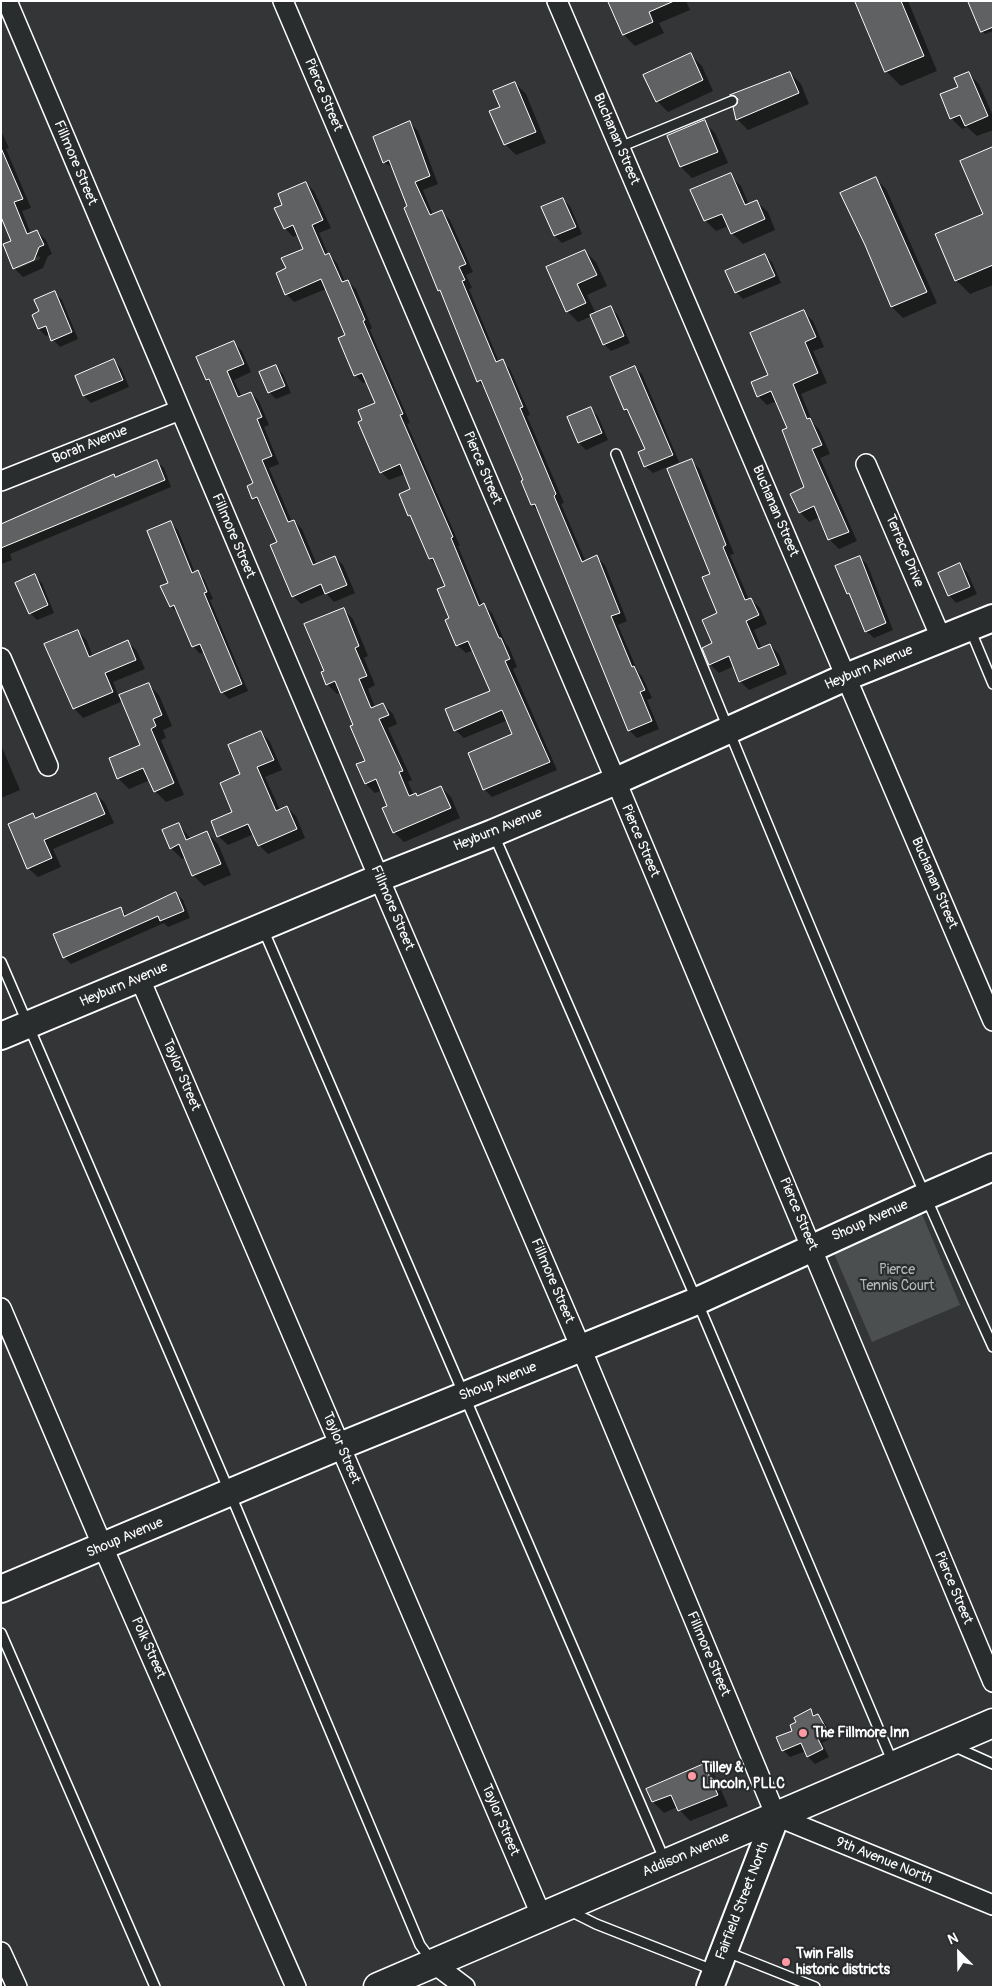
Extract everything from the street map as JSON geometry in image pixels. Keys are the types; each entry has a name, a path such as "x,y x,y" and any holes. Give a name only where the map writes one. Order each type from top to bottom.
{"main road":[{"name":"Addison Avenue","path":"378,1987 993,1723"}],"street":[{"name":"Fillmore Street","path":"7,1 379,878 581,1348 776,1816"},
{"name":"Pierce Street","path":"283,1 616,781 993,1682"},
{"name":"Buchanan Street","path":"557,1 993,1021"},
{"name":"Borah Avenue","path":"1,481 180,410"},
{"name":"Terrace Drive","path":"866,464 942,638"},
{"name":"Heyburn Avenue","path":"1,1036 379,878 493,833 616,781 846,677 981,623"},
{"path":"1,658 48,766"},
{"name":"Taylor Street","path":"140,979 340,1446 552,1912"},
{"name":"Shoup Avenue","path":"1,1589 340,1446 697,1301 993,1167"},
{"name":"Polk Street","path":"1,1308 103,1547 296,1987"},
{"name":"9th Avenue North","path":"776,1816 993,1905"},
{"name":"Fairfield Street North","path":"716,1969 776,1816"},
{"path":"1,1952 17,1987"},
{"path":"433,1963 465,1987"}],"lane":[{"path":"620,147 732,101"},
{"path":"616,454 924,1197 993,1347"},
{"path":"981,623 993,684"},
{"path":"493,833 697,1301 894,1765"},
{"path":"262,927 666,1863"},
{"path":"1,962 230,1493 420,1945 433,1963"},
{"path":"1,1632 155,1987"},
{"path":"946,1743 993,1764"},
{"path":"552,1912 596,1924 716,1969 815,1987"}],"green space":[{"name":"Pierce Tennis Court","path":"922,1214 960,1305 872,1342 833,1251"}],"building":[{"path":"608,1 674,1 649,12 653,22 623,35"},
{"path":"855,1 901,1 924,56 885,72"},
{"path":"968,1 993,1 993,27 981,32"},
{"path":"691,53 703,80 656,102 643,75"},
{"path":"790,72 799,93 736,120 733,107 737,104 738,99 730,95"},
{"path":"969,72 988,116 965,126 960,115 950,119 940,94 958,87 954,78"},
{"path":"515,82 536,132 504,145 489,111 500,107 493,91"},
{"path":"705,120 718,152 680,167 667,136"},
{"path":"410,121 430,176 415,182 430,215 442,210 466,264 459,267 465,280 462,281 496,362 503,359 523,407 520,408 556,494 554,496 582,562 597,555 620,613 611,616 632,667 634,666 645,690 640,692 652,721 628,731 535,504 531,505 521,481 523,480 481,380 477,382 440,290 438,291 404,208 407,206 389,160 383,163 373,137"},
{"path":"993,147 993,265 955,281 935,234 983,214 960,161"},
{"path":"1,148 23,199 14,202 27,234 37,230 44,245 39,247 34,260 13,269 3,244 11,241 1,217"},
{"path":"731,173 745,205 757,200 765,219 731,234 722,214 704,221 690,190"},
{"path":"876,177 927,292 891,307 865,245 840,193"},
{"path":"306,182 323,220 312,225 325,255 329,253 342,282 348,280 365,320 363,321 403,414 400,415 453,537 451,538 479,606 484,603 499,638 501,638 510,659 505,661 550,762 483,790 468,753 512,734 502,710 454,731 445,709 490,691 468,641 456,646 445,620 449,618 437,589 445,586 433,558 429,559 399,494 410,489 400,464 380,473 358,422 362,420 358,410 375,403 362,373 354,376 338,338 345,335 321,279 285,295 276,273 286,268 281,258 303,249 293,225 284,229 274,208 282,205 278,194"},
{"path":"563,198 576,227 554,236 541,207"},
{"path":"585,250 597,275 577,284 586,303 566,312 546,267"},
{"path":"765,254 775,276 735,293 725,271"},
{"path":"55,291 72,332 51,341 46,326 38,329 32,315 39,311 34,300"},
{"path":"611,306 624,336 603,345 590,315"},
{"path":"804,310 816,337 805,342 818,373 793,384 807,419 810,418 822,445 812,449 849,532 828,540 814,506 799,513 790,494 804,487 782,430 787,428 771,391 757,397 751,382 768,375 750,333"},
{"path":"234,341 244,364 227,371 238,397 251,392 262,417 257,419 272,456 262,460 288,522 294,520 313,565 335,556 347,585 325,594 321,584 292,597 270,545 277,542 257,497 252,499 247,486 253,483 209,379 206,380 196,357"},
{"path":"114,359 123,380 83,396 75,376"},
{"path":"276,365 285,386 268,393 259,372"},
{"path":"635,366 673,455 644,467 638,452 645,449 627,409 624,410 610,377"},
{"path":"591,407 602,433 578,443 567,417"},
{"path":"692,459 726,545 723,547 745,600 751,598 759,615 746,621 758,649 770,644 779,665 739,682 729,656 709,665 702,648 712,643 702,620 717,613 702,577 710,574 667,469"},
{"path":"157,460 165,480 1,548 1,524 114,474 115,477"},
{"path":"171,521 192,573 198,570 207,592 204,593 242,684 221,693 200,644 192,647 174,605 170,607 160,586 168,583 147,531"},
{"path":"860,556 886,623 865,632 849,593 847,594 835,566"},
{"path":"960,563 970,587 948,596 938,573"},
{"path":"35,574 48,605 29,614 15,583"},
{"path":"344,608 359,646 355,648 367,676 359,679 371,708 383,703 389,715 379,719 403,771 399,772 409,796 416,793 417,796 441,786 451,808 393,833 382,808 387,806 376,779 365,784 356,764 365,761 350,726 353,725 335,681 326,685 321,672 324,671 304,624"},
{"path":"78,630 89,657 128,640 136,660 105,673 113,692 73,709 44,644"},
{"path":"149,683 162,715 153,719 156,726 151,729 174,783 154,792 143,768 117,779 109,758 140,745 119,695"},
{"path":"261,731 274,760 257,767 276,811 287,806 297,829 258,846 248,824 217,837 211,821 232,812 220,783 240,774 228,745"},
{"path":"96,793 105,814 44,840 52,858 27,869 8,824 33,813 35,818"},
{"path":"179,823 186,840 207,831 221,864 192,876 179,844 170,849 162,830"},
{"path":"176,892 184,911 160,921 158,916 63,958 53,934 121,907 124,916"},
{"name":"The Fillmore Inn","path":"811,1709 813,1716 818,1714 827,1730 816,1735 823,1749 807,1757 801,1743 782,1751 776,1737 792,1731 790,1725 796,1722 794,1718"},
{"name":"Tilley & Lincoln, PLLC","path":"704,1764 718,1795 678,1811 671,1795 652,1802 646,1789"}],"place":[{"name":"The Fillmore Inn","path":"803,1733"},
{"name":"Tilley & Lincoln, PLLC","path":"692,1776"},
{"name":"Twin Falls historic districts","path":"786,1962"}]}
